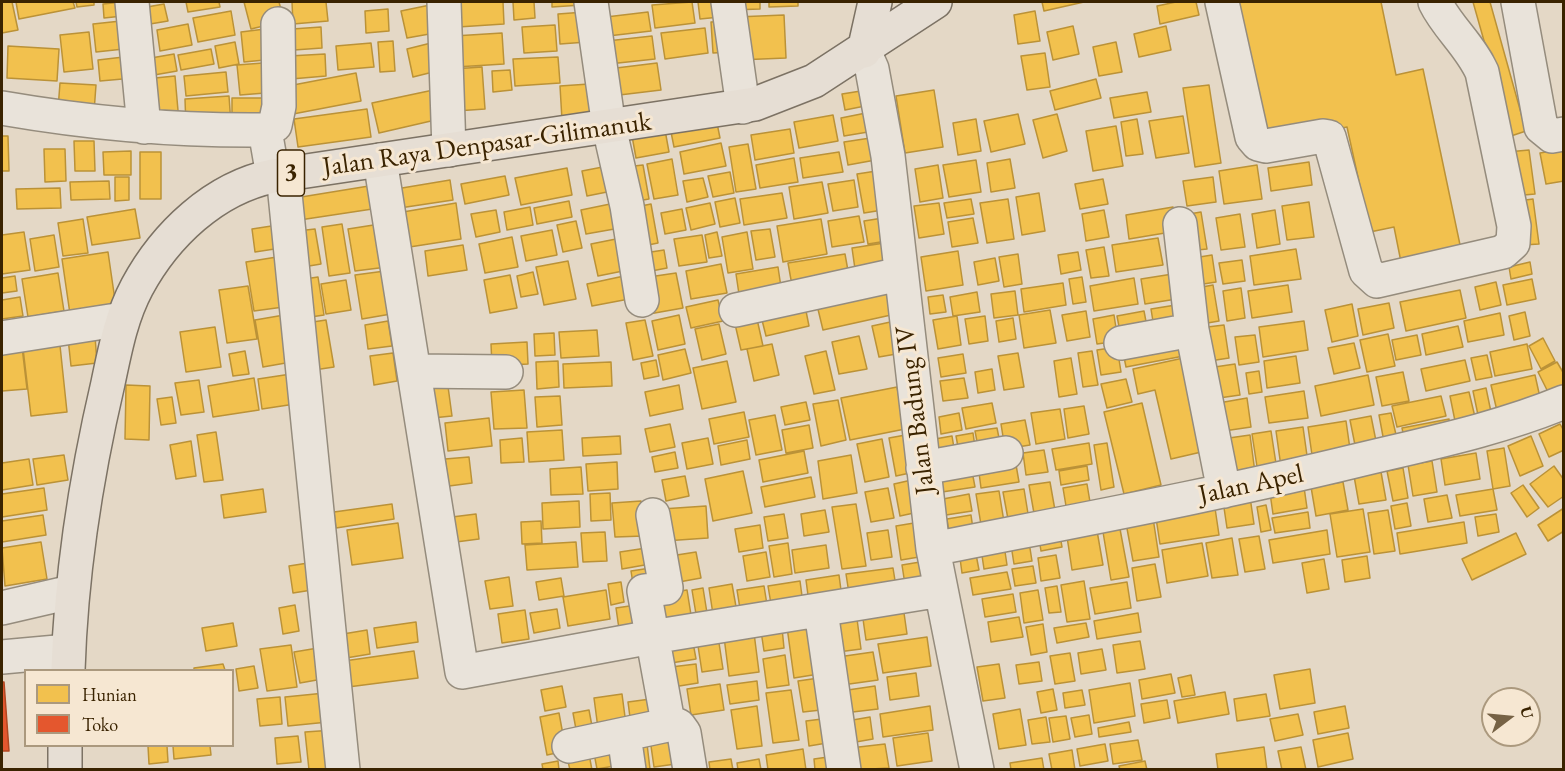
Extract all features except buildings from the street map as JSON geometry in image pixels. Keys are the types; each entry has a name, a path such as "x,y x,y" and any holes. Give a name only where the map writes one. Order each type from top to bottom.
{"highway":[{"path":"864,51 875,2"},
{"name":"Jalan Raya Denpasar-Gilimanuk","path":"68,661 71,592 98,428 123,319 136,289 155,257 190,219 243,184 278,175 743,107 797,90 864,51 935,2"},
{"path":"65,747 65,770"}],"street":[{"path":"132,2 144,127"},
{"path":"444,2 449,150"},
{"path":"591,2 609,127 627,206 642,300"},
{"path":"728,2 743,107"},
{"path":"1222,2 1252,137 1258,144 1266,146 1323,136 1329,138 1366,272 1377,280 1503,252 1514,243 1514,226 1482,72 1473,52 1440,12 1435,2"},
{"path":"1518,2 1541,127 1552,136 1563,134"},
{"path":"2,108 69,120 144,127 201,131 265,130 275,125 279,106 278,24"},
{"name":"Jalan Badung IV","path":"864,51 872,69 884,134 933,549 977,770"},
{"path":"265,130 278,175 343,770"},
{"path":"380,160 462,672 652,637 941,590"},
{"path":"1180,224 1192,330 1224,491"},
{"path":"736,310 900,274"},
{"path":"2,338 123,319"},
{"path":"1121,343 1192,330"},
{"path":"415,371 506,372"},
{"name":"Jalan Apel","path":"933,549 1224,491 1484,430 1563,402"},
{"path":"923,468 1006,453"},
{"path":"653,515 666,588 644,591 664,707 668,721 679,726 684,733 690,770"},
{"path":"2,608 71,592"},
{"path":"822,610 844,770"},
{"path":"2,657 68,661"},
{"path":"569,746 672,724"},
{"path":"624,735 629,770"}]}
